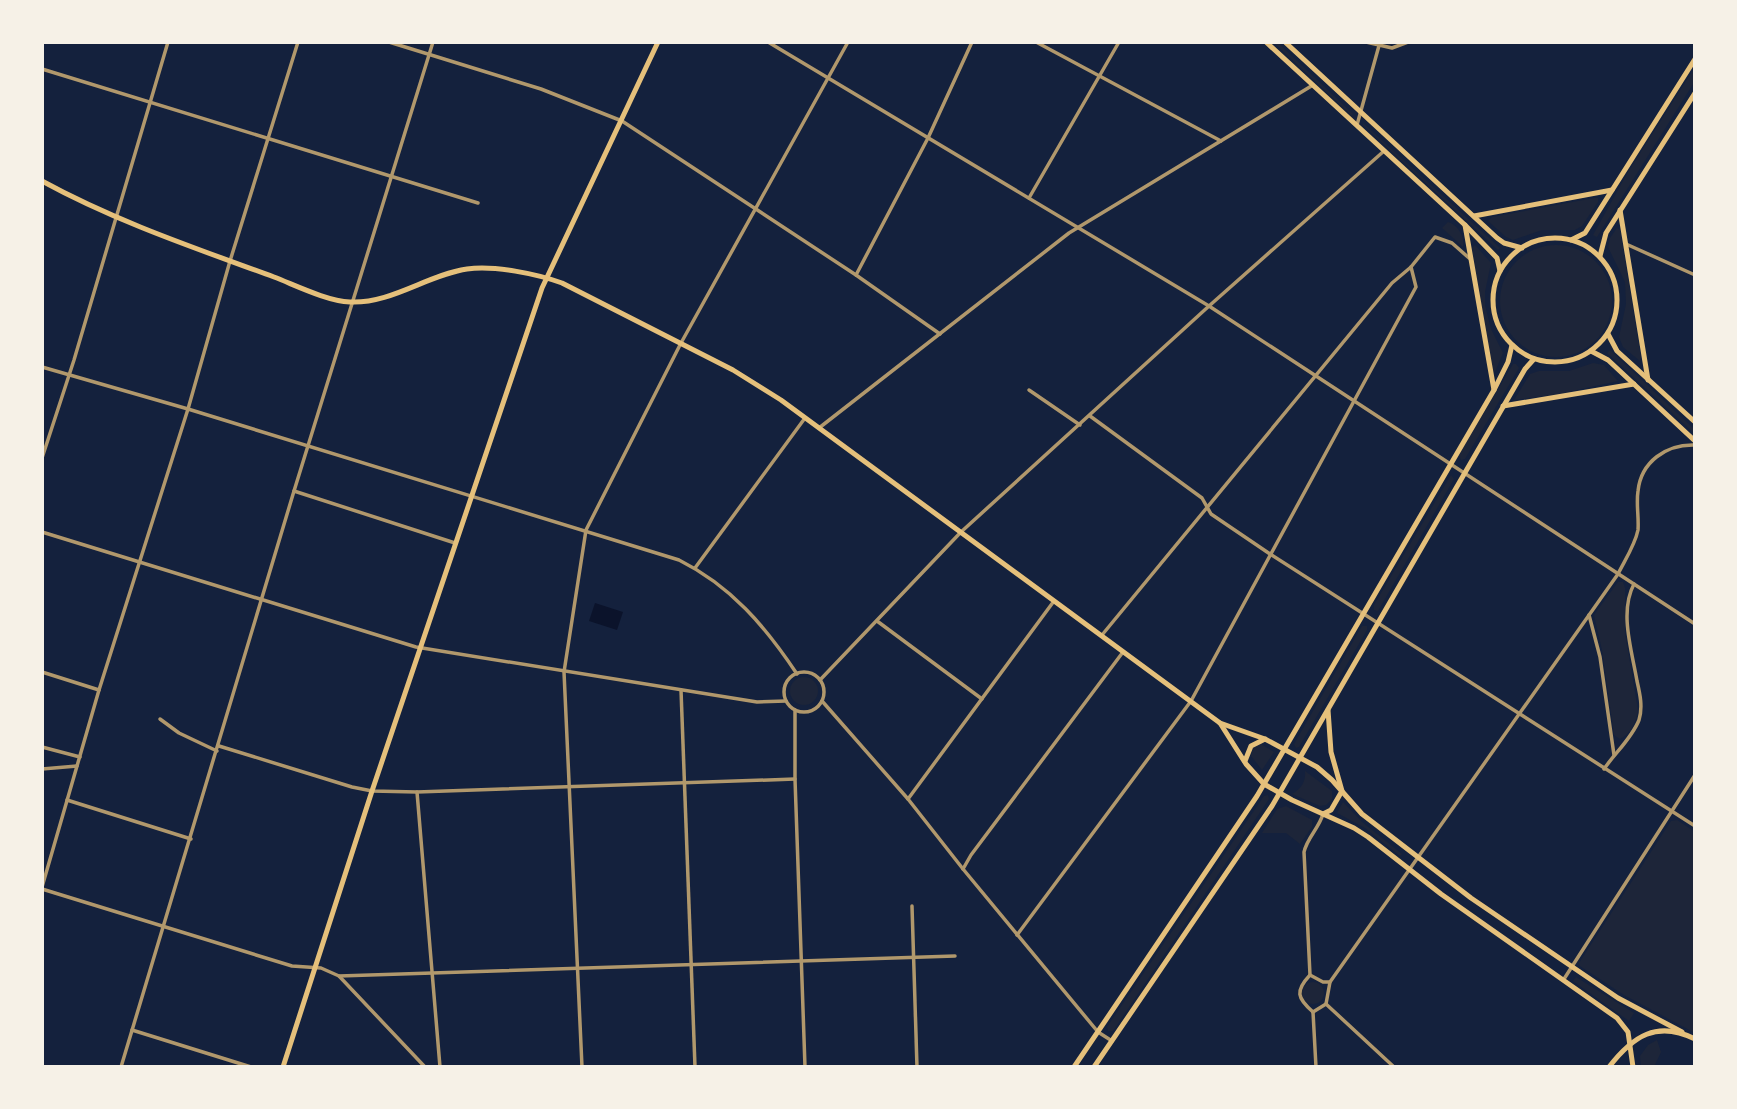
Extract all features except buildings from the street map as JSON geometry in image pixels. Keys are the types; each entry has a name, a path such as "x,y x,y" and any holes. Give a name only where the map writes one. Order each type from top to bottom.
{"main road":[{"path":"283,1067 372,791 547,277 658,42"},
{"path":"1266,42 1465,225 1497,258 1500,271"},
{"path":"1286,42 1504,243 1522,248"},
{"path":"1571,240 1585,233 1695,59"},
{"path":"1600,256 1606,233 1695,93"},
{"path":"42,181 116,217 337,300 352,302 385,296 468,269 498,270 547,277 562,282 681,343 758,385 805,418 1220,723 1265,739 1325,774 1362,814 1417,858 1571,968 1618,999 1695,1039"},
{"path":"1474,216 1612,190"},
{"path":"1620,209 1648,380"},
{"path":"1465,225 1494,390"},
{"path":"1545,239 1571,240 1591,249 1611,271 1617,289 1618,307 1608,334 1591,351 1568,361 1534,359 1512,345 1501,331 1493,305 1494,288 1500,271 1509,258 1522,248 1545,239"},
{"path":"1608,334 1617,351 1695,422"},
{"path":"1074,1067 1264,784 1494,390 1508,362 1512,345"},
{"path":"1591,351 1608,360 1695,443"},
{"path":"1094,1067 1279,793 1503,406 1534,359"},
{"path":"1503,406 1634,384"},
{"path":"1323,814 1331,810 1342,791 1331,752 1329,707"},
{"path":"1220,723 1245,762 1264,784 1368,837 1409,870 1620,1021 1628,1032 1633,1067"},
{"path":"1245,762 1251,746 1265,739"},
{"path":"1609,1067 1640,1037 1670,1030 1682,1032"}],"street":[{"path":"42,458 74,360 167,42"},
{"path":"298,42 230,261 188,409 99,690 42,888 292,965 327,970 339,976 425,1067"},
{"path":"389,42 541,89 622,121 856,275 940,334"},
{"path":"121,1067 261,598 433,42"},
{"path":"768,42 1209,306 1695,624"},
{"path":"582,1067 564,671 586,530 681,343 848,42"},
{"path":"856,275 928,138 972,42"},
{"path":"1036,42 1221,141"},
{"path":"1029,198 1119,42"},
{"path":"1366,42 1392,48 1408,42"},
{"path":"1357,125 1380,44"},
{"path":"42,69 478,203"},
{"path":"819,428 1078,228 1313,85"},
{"path":"820,680 961,532 1384,151"},
{"path":"1101,635 1315,375 1435,237 1452,243 1469,258"},
{"path":"1626,244 1695,275"},
{"path":"1017,935 1191,701 1416,287 1411,267"},
{"path":"42,367 652,550 695,568 729,592 753,615 797,674"},
{"path":"1029,390 1080,425"},
{"path":"1090,416 1202,498 1211,514 1270,554 1695,825"},
{"path":"695,568 805,418"},
{"path":"1313,1012 1326,1004 1330,982 1618,574 1636,535 1638,491 1645,468 1669,450 1695,443"},
{"path":"294,491 456,544"},
{"path":"42,532 421,648 769,703 786,701"},
{"path":"1604,769 1626,742 1638,721 1641,707 1627,616 1628,598 1634,584"},
{"path":"908,799 1055,600"},
{"path":"1589,615 1600,657 1614,755"},
{"path":"877,621 983,700"},
{"path":"963,869 1124,651"},
{"path":"42,672 99,690"},
{"path":"797,674 811,674 820,680 824,692 822,701 813,710 795,710 786,701 785,687 789,679 797,674"},
{"path":"681,690 695,1067"},
{"path":"822,701 908,799 1098,1032 1112,1041"},
{"path":"795,710 804,1067"},
{"path":"160,719 179,733 218,748 372,791 417,792 795,779"},
{"path":"42,747 80,757"},
{"path":"42,769 77,766"},
{"path":"1564,979 1695,775"},
{"path":"417,792 440,1067"},
{"path":"67,800 191,839"},
{"path":"1316,1067 1313,1012 1304,1004 1300,994 1302,984 1310,975 1304,852 1306,843 1320,825 1323,814"},
{"path":"912,906 917,1067"},
{"path":"339,976 955,956"},
{"path":"1310,975 1323,982 1330,982"},
{"path":"1326,1004 1394,1067"},
{"path":"132,1030 251,1067"}],"shaded area":[{"path":"1273,42 1277,42 1353,114 1351,115"},
{"path":"1695,67 1695,81 1597,237 1593,235 1628,172"},
{"path":"1363,123 1500,248 1498,250"},
{"path":"1598,198 1598,202 1582,226 1575,230 1542,230 1513,240 1488,221 1492,217"},
{"path":"1448,222 1460,232 1463,247 1442,228"},
{"path":"1617,228 1620,230 1640,361 1623,347 1619,337 1626,304 1625,282 1608,247"},
{"path":"1475,245 1491,263 1485,305 1491,329 1503,353 1495,372 1492,370 1472,248"},
{"path":"1556,245 1577,250 1595,262 1607,280 1612,301 1607,322 1595,340 1577,352 1556,357 1535,352 1517,340 1505,322 1500,301 1505,280 1517,262 1535,250"},
{"path":"1610,350 1695,430 1695,434 1607,353"},
{"path":"1593,363 1604,365 1618,381 1559,394 1514,400 1530,374 1539,371 1569,371"},
{"path":"1513,364 1519,368 1465,459 1461,460 1459,455"},
{"path":"1451,475 1454,479 1378,611 1374,610 1374,605"},
{"path":"1618,582 1623,582 1625,588 1625,633 1638,710 1632,727 1620,739 1614,735 1602,650 1594,615"},
{"path":"595,603 623,612 617,630 589,621"},
{"path":"1362,626 1367,626 1367,630 1296,748 1294,744"},
{"path":"804,677 814,681 818,691 814,701 804,705 794,701 790,691 794,681"},
{"path":"1261,744 1274,752 1262,770 1251,756 1253,748"},
{"path":"1305,771 1332,791 1332,799 1326,805 1320,806 1292,794 1302,785"},
{"path":"1268,795 1269,799 1113,1031 1108,1031 1107,1027 1264,796"},
{"path":"1343,802 1362,822 1402,854 1400,856 1365,828 1337,813"},
{"path":"1286,806 1312,820 1312,827 1300,844 1286,833 1262,833 1277,809"},
{"path":"1677,820 1695,832 1695,1033 1624,995 1579,963 1671,821"},
{"path":"1576,977 1634,1013 1629,1021 1573,981"},
{"path":"1313,982 1321,985 1324,993 1321,1001 1313,1004 1305,1001 1302,993 1305,985"},
{"path":"1657,1040 1661,1052 1654,1067 1641,1067 1640,1056 1648,1045"}]}
